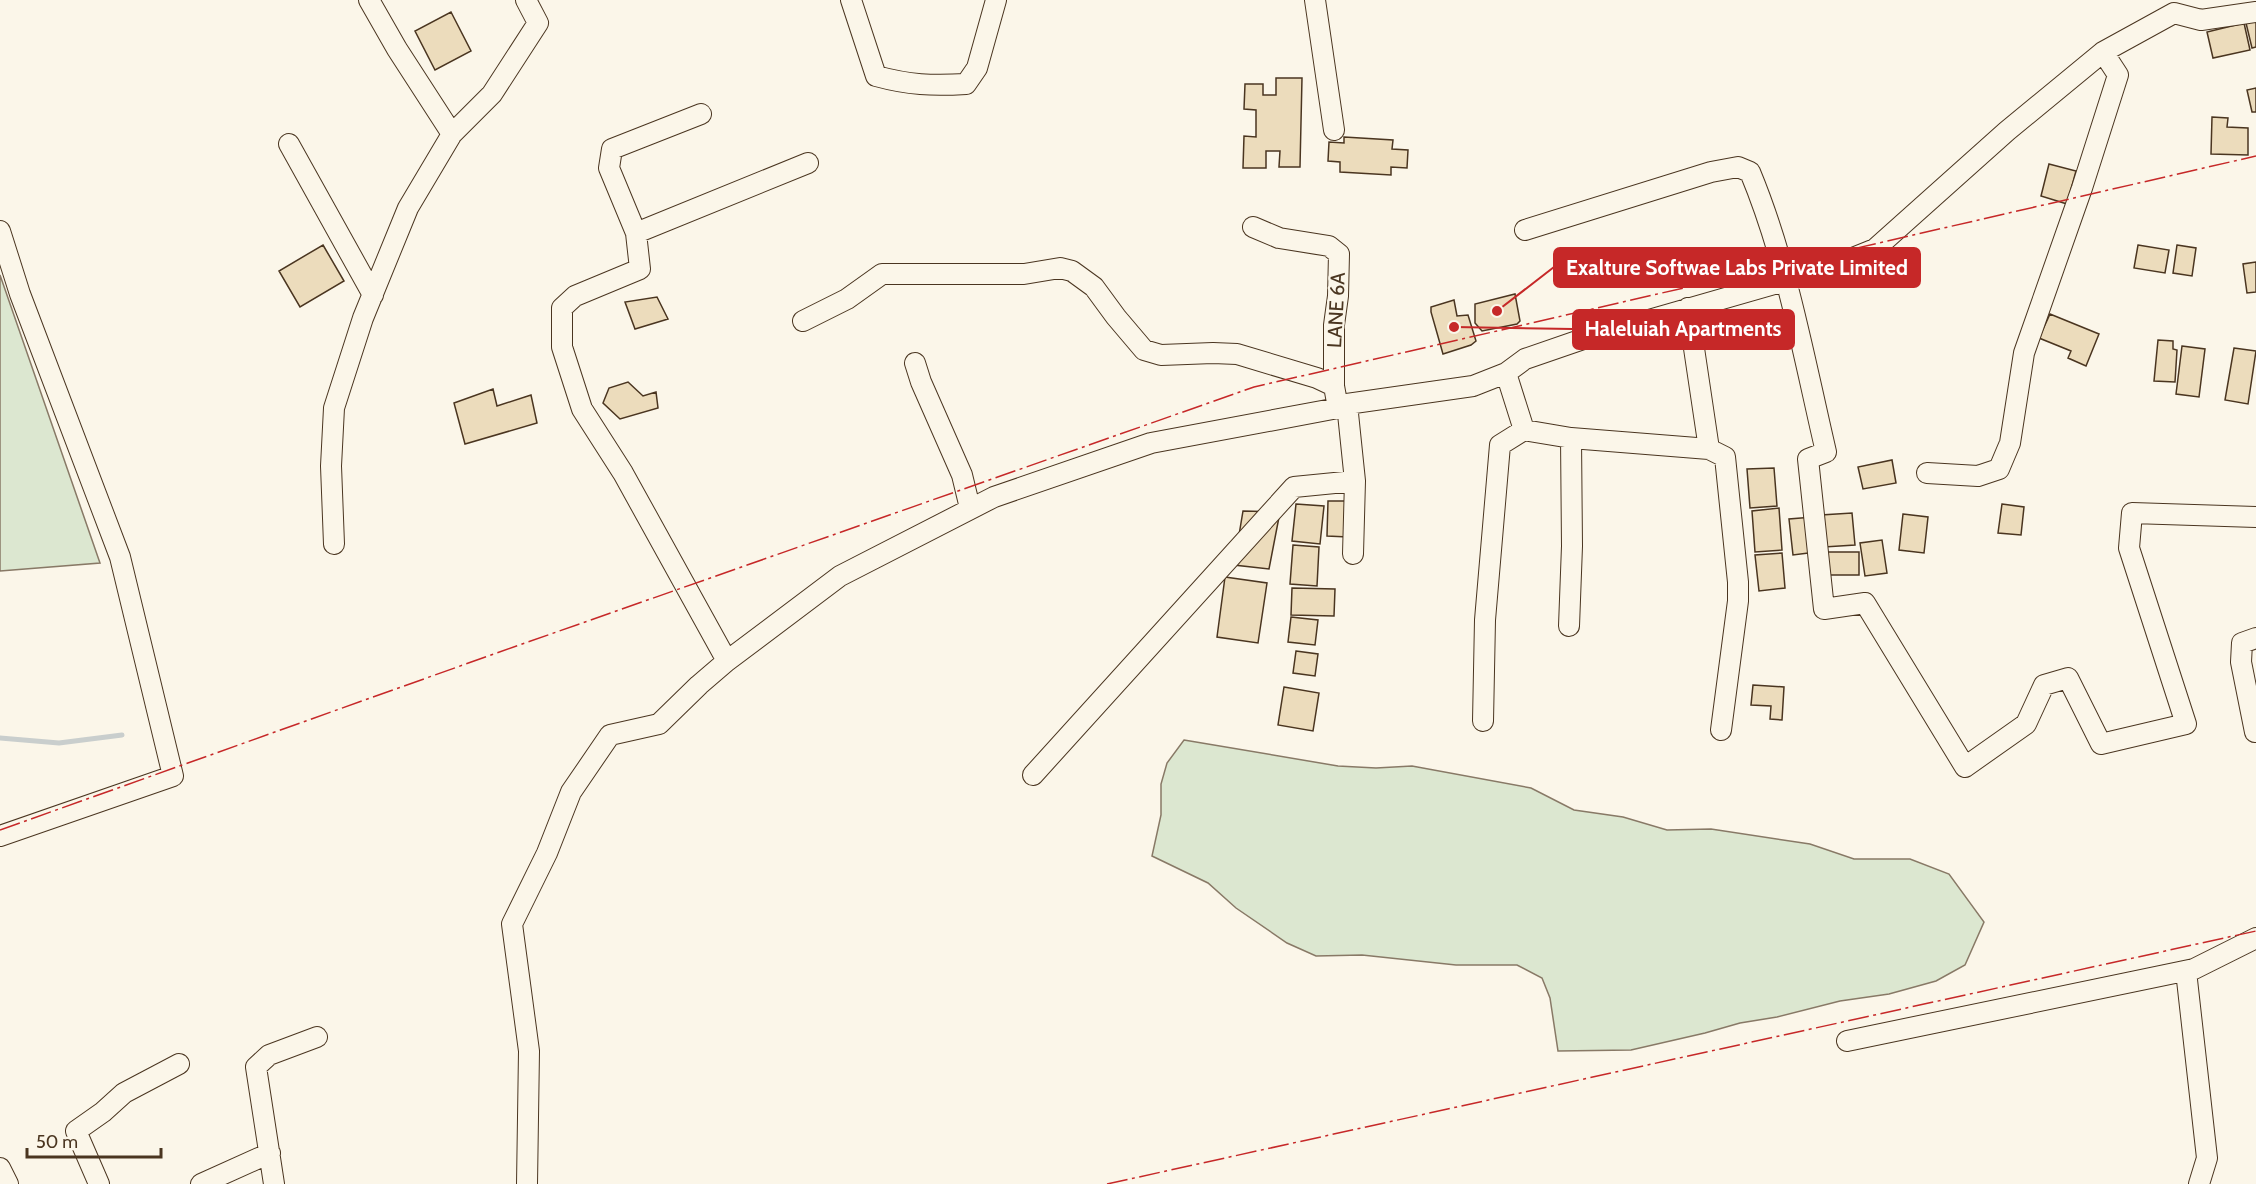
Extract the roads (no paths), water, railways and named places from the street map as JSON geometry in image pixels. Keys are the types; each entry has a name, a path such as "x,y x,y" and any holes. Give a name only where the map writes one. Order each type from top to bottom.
{"street":[{"path":"369,0 397,49 452,134"},
{"path":"334,544 330,466 333,408 373,295 408,208 452,134 492,94 538,23 526,0"},
{"path":"851,0 876,76 903,83 933,86 966,84 977,68 996,0"},
{"path":"1315,0 1334,130"},
{"path":"527,1184 529,1051 512,924 548,853 572,792 610,735 659,724 727,661 840,576 994,497 1151,443 1343,406 1473,386 1506,373 1525,359 1586,338 1823,270 1875,249 2007,131 2103,52 2174,6 2201,20 2256,12"},
{"path":"1927,473 1978,476 1999,469 2010,443 2024,353 2082,188 2118,75 2103,52"},
{"path":"701,114 612,149 609,168 636,233 640,269 575,296 562,308 562,347 582,409 623,473 727,661"},
{"path":"289,144 373,295"},
{"path":"636,233 808,163"},
{"path":"1526,230 1711,172 1737,167 1750,172 1764,206 1787,281 1826,452 1808,459 1824,609 1865,603 1965,767 2026,724 2044,685 2068,678 2101,744 2186,724 2129,548 2132,513 2256,517"},
{"name":"LANE 6A","path":"1253,226 1279,238 1329,246 1339,254 1338,296 1334,325 1334,386"},
{"path":"0,231 20,294 120,557 173,777 0,836"},
{"path":"803,321 847,299 882,274 1024,274 1060,268 1072,271 1094,287 1144,350 1161,355 1237,354 1317,378 1334,386 1343,406 1355,480 1353,554"},
{"path":"1688,308 1709,449"},
{"path":"915,363 921,382 962,475 970,508"},
{"path":"1506,373 1524,430"},
{"path":"1483,721 1485,620 1500,445 1524,430 1571,438 1709,449 1725,457 1738,601 1721,730"},
{"path":"1569,626 1572,546 1571,438"},
{"path":"1033,775 1294,487 1355,480"},
{"path":"2255,732 2241,662 2242,643 2256,638"},
{"path":"1847,1041 2194,969 2256,938"},
{"path":"2186,971 2207,1158 2199,1184"},
{"path":"274,1184 256,1067 269,1055 316,1037"},
{"path":"99,1184 76,1131 103,1112 124,1093 179,1064"},
{"path":"201,1184 270,1153"}],"waterway":[{"path":"0,738 59,743 122,735"}],"place":[{"name":"Exalture Softwae Labs Private Limited","path":"1497,311"},
{"name":"Haleluiah Apartments","path":"1454,327"}]}
